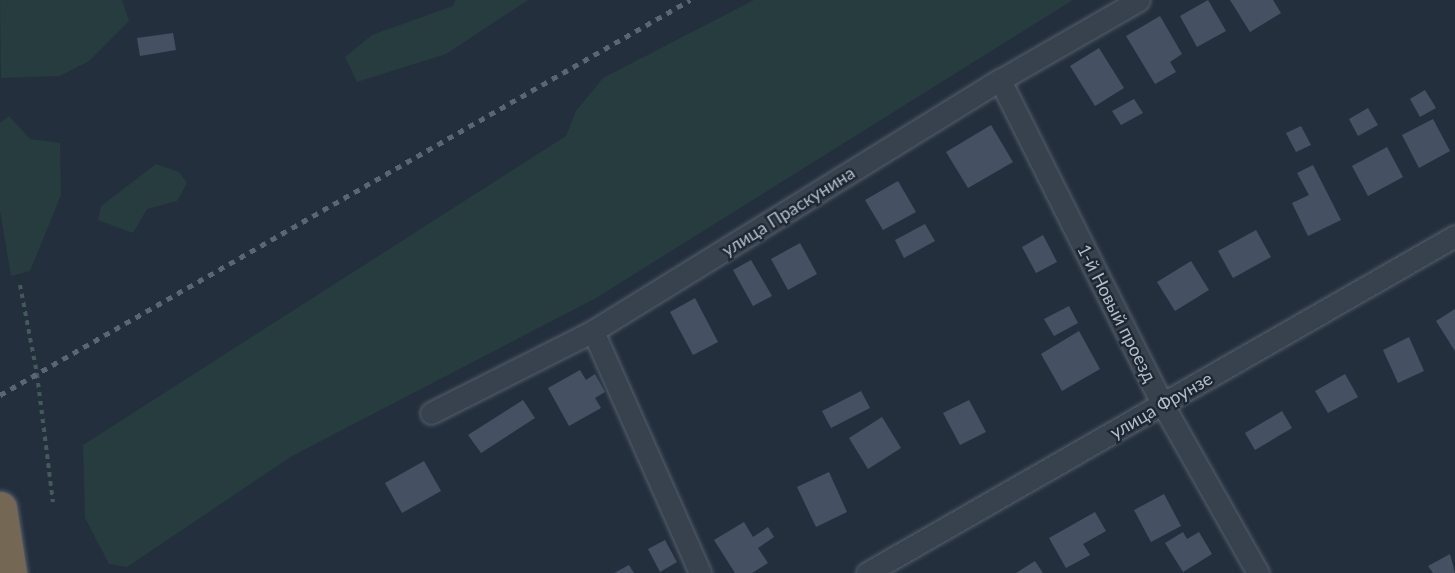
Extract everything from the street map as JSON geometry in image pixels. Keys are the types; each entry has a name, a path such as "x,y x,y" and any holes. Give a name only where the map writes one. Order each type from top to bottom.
{"highway":[{"path":"0,508 10,573"}],"street":[{"name":"улица Праскунина","path":"431,413 593,331 1000,80 1139,0"},
{"name":"1-й Новый проезд","path":"1000,80 1163,405 1258,573"},
{"name":"улица Фрунзе","path":"867,573 1455,236"},
{"path":"593,331 700,573"}],"path":[{"path":"20,285 37,374 53,502"}],"green space":[{"path":"0,0 122,0 129,21 89,61 60,76 1,78"},
{"path":"455,0 528,0 446,54 357,82 345,57 372,35 453,6"},
{"path":"754,0 1073,0 596,298 292,456 127,567 109,564 85,518 83,445 566,136 576,111 603,78"},
{"path":"9,116 30,139 60,143 61,195 30,271 11,276 0,211 0,123"},
{"path":"156,164 179,172 187,183 177,201 147,209 133,233 98,220 101,206"}],"building":[{"path":"1208,0 1226,31 1197,47 1180,16"},
{"path":"1230,0 1273,0 1281,13 1250,32"},
{"path":"1160,16 1182,54 1170,62 1176,72 1155,84 1126,36"},
{"path":"173,33 176,50 140,56 137,38"},
{"path":"1099,48 1124,88 1095,106 1070,66"},
{"path":"1425,90 1436,108 1420,117 1410,99"},
{"path":"1134,99 1143,113 1121,125 1112,111"},
{"path":"1368,108 1378,125 1358,136 1349,119"},
{"path":"1433,119 1450,151 1419,168 1402,135"},
{"path":"991,125 1013,162 968,188 946,152"},
{"path":"1301,126 1311,145 1296,152 1286,133"},
{"path":"1387,147 1403,177 1368,196 1352,166"},
{"path":"1313,165 1341,220 1308,236 1292,203 1309,195 1297,173"},
{"path":"898,181 916,212 883,230 865,200"},
{"path":"925,224 935,241 904,258 895,240"},
{"path":"1256,230 1271,257 1233,278 1218,251"},
{"path":"1043,235 1057,262 1036,273 1022,247"},
{"path":"800,243 817,274 788,290 771,259"},
{"path":"751,260 772,296 753,306 733,270"},
{"path":"1191,261 1209,290 1175,311 1157,282"},
{"path":"695,298 718,342 693,355 670,312"},
{"path":"1069,306 1078,323 1054,336 1044,319"},
{"path":"1455,309 1455,351 1436,321"},
{"path":"1079,331 1100,369 1062,391 1041,354"},
{"path":"1409,337 1424,371 1398,383 1383,350"},
{"path":"580,370 586,380 595,374 605,392 595,398 601,408 569,426 548,388"},
{"path":"1345,374 1358,397 1328,413 1315,391"},
{"path":"861,391 870,408 831,428 822,411"},
{"path":"523,400 535,418 481,453 468,435"},
{"path":"969,400 986,432 960,445 943,413"},
{"path":"1282,411 1292,428 1255,450 1245,433"},
{"path":"882,417 901,448 868,469 849,438"},
{"path":"424,461 441,491 402,513 385,483"},
{"path":"829,472 847,512 816,527 797,487"},
{"path":"1164,494 1181,526 1151,542 1134,510"},
{"path":"1095,512 1106,531 1083,544 1090,555 1066,568 1049,538"},
{"path":"744,522 753,537 768,527 774,537 758,548 768,563 752,573 735,573 714,540"},
{"path":"1183,532 1187,539 1199,532 1212,554 1183,572 1165,543"},
{"path":"665,540 677,562 660,572 648,549"},
{"path":"1450,554 1455,573 1433,573 1428,566"},
{"path":"1035,561 1043,573 1016,573"},
{"path":"629,565 634,573 614,573"}],"railway":[{"path":"0,395 690,0"}]}
